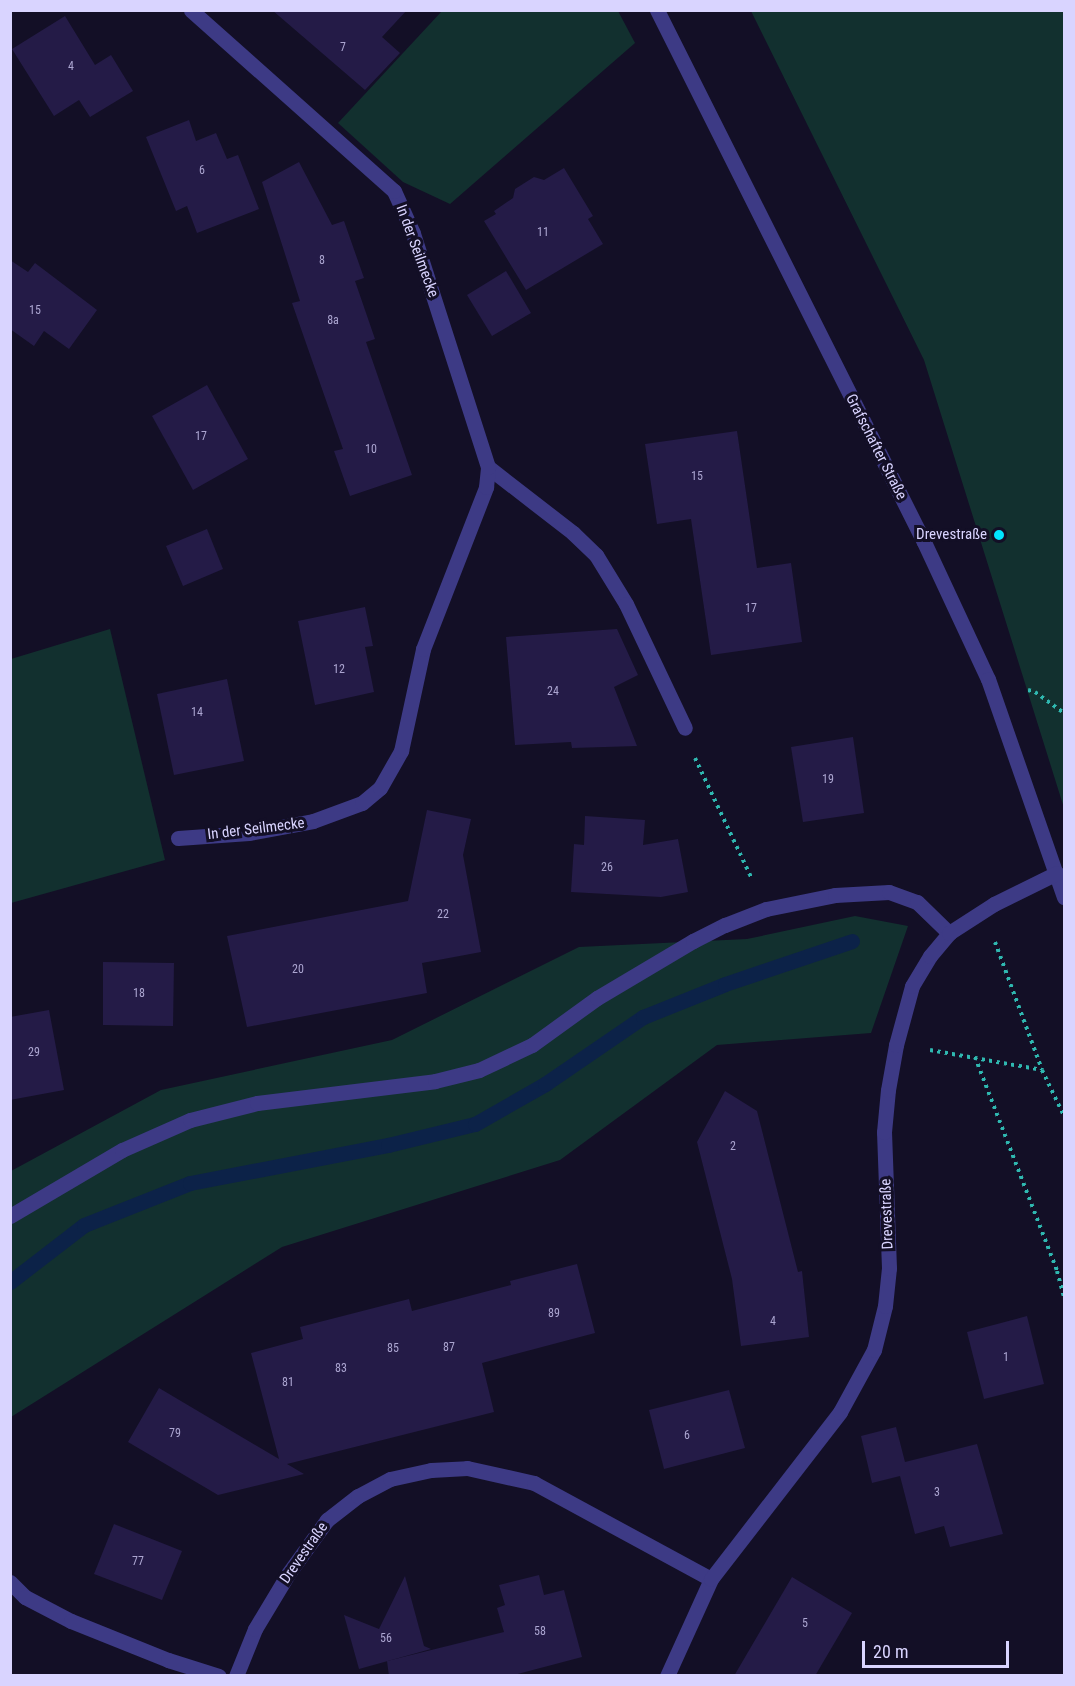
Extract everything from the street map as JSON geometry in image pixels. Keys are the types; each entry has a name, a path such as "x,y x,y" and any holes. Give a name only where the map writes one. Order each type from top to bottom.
{"street":[{"name":"In der Seilmecke","path":"178,838 249,833 303,824 344,812 362,803 380,788 401,751 423,649 486,488 488,468 413,233 394,191 191,10"},
{"name":"Grafschafter Straße","path":"657,10 918,531 988,679 1065,897"},
{"path":"488,468 573,533 596,555 626,604 685,728"},
{"name":"Drevestraße","path":"667,1676 711,1579 840,1412 874,1350 885,1306 889,1268 884,1132 896,1046 912,986 930,956 949,933 983,910 1057,873"},
{"path":"10,1216 122,1150 190,1119 257,1103 435,1081 478,1070 532,1045 597,998 684,946 725,925 766,909 835,895 889,892 917,902 949,933"},
{"name":"Drevestraße","path":"236,1676 255,1629 288,1574 327,1520 358,1496 390,1479 431,1470 467,1468 534,1483 711,1579"},
{"path":"10,1582 25,1597 71,1621 168,1660 219,1676"}],"path":[{"path":"685,728 700,770 766,909"},
{"path":"983,910 1042,1071 1065,1116"},
{"path":"896,1046 975,1057 1042,1071"},
{"path":"975,1057 1057,1270 1065,1298"}],"green space":[{"path":"442,11 618,11 635,43 450,204 403,182 338,123"},
{"path":"751,11 1064,11 1064,808 924,360"},
{"path":"110,629 165,860 11,903 11,659"},
{"path":"855,916 908,926 871,1033 717,1045 560,1160 282,1247 11,1417 11,1171 161,1090 392,1040 579,947 747,939"}],"building":[{"path":"272,10 407,10 382,37 400,53 365,90"},
{"path":"65,16 95,65 111,55 133,91 90,117 79,100 54,116 12,49"},
{"path":"189,120 196,141 216,133 227,159 238,155 259,209 197,233 187,206 176,211 146,137"},
{"path":"299,162 332,225 344,221 364,278 355,281 375,339 366,342 412,475 350,496 334,451 343,449 292,303 300,301 262,182"},
{"path":"564,168 593,216 588,219 603,244 526,290 484,221 496,214 494,211 513,198 515,189 534,177 544,180"},
{"path":"10,260 28,272 35,263 97,310 69,349 44,331 34,346 10,329"},
{"path":"506,271 531,313 492,336 467,295"},
{"path":"207,385 248,459 193,490 152,416"},
{"path":"737,431 757,568 791,563 802,642 711,655 691,519 657,524 645,444"},
{"path":"207,529 223,569 183,586 166,546"},
{"path":"365,607 373,646 365,647 374,692 315,705 298,621"},
{"path":"617,629 638,675 614,687 637,746 572,748 571,742 515,745 506,637"},
{"path":"227,679 244,761 174,775 157,694"},
{"path":"853,737 864,813 803,822 791,747"},
{"path":"427,810 471,819 463,855 481,952 422,963 427,993 247,1027 227,936 408,901"},
{"path":"585,816 645,820 643,845 678,839 688,892 661,897 571,892 574,844 584,845"},
{"path":"103,962 174,963 173,1026 103,1025"},
{"path":"49,1010 64,1090 10,1100 10,1017"},
{"path":"725,1091 757,1111 798,1272 802,1271 809,1337 741,1346 732,1279 697,1142"},
{"path":"577,1264 595,1333 482,1363 494,1412 287,1464 304,1474 218,1495 128,1442 159,1388 279,1459 251,1353 303,1339 300,1327 409,1299 412,1311 511,1285 510,1281"},
{"path":"1027,1316 1044,1384 984,1399 967,1332"},
{"path":"729,1390 745,1448 664,1469 649,1410"},
{"path":"896,1427 905,1462 977,1444 1003,1534 950,1547 944,1526 915,1534 900,1476 872,1483 861,1436"},
{"path":"114,1524 182,1551 162,1600 94,1574"},
{"path":"539,1575 544,1595 564,1590 582,1657 510,1676 389,1676 387,1661 504,1632 497,1608 505,1605 499,1585"},
{"path":"405,1576 424,1646 431,1649 359,1669 344,1615 379,1629"},
{"path":"792,1577 852,1613 815,1676 734,1676"}],"waterway":[{"path":"10,1282 84,1225 190,1183 388,1145 475,1124 545,1084 643,1017 725,984 852,941"}],"place":[{"name":"Drevestraße","path":"999,535"}]}
